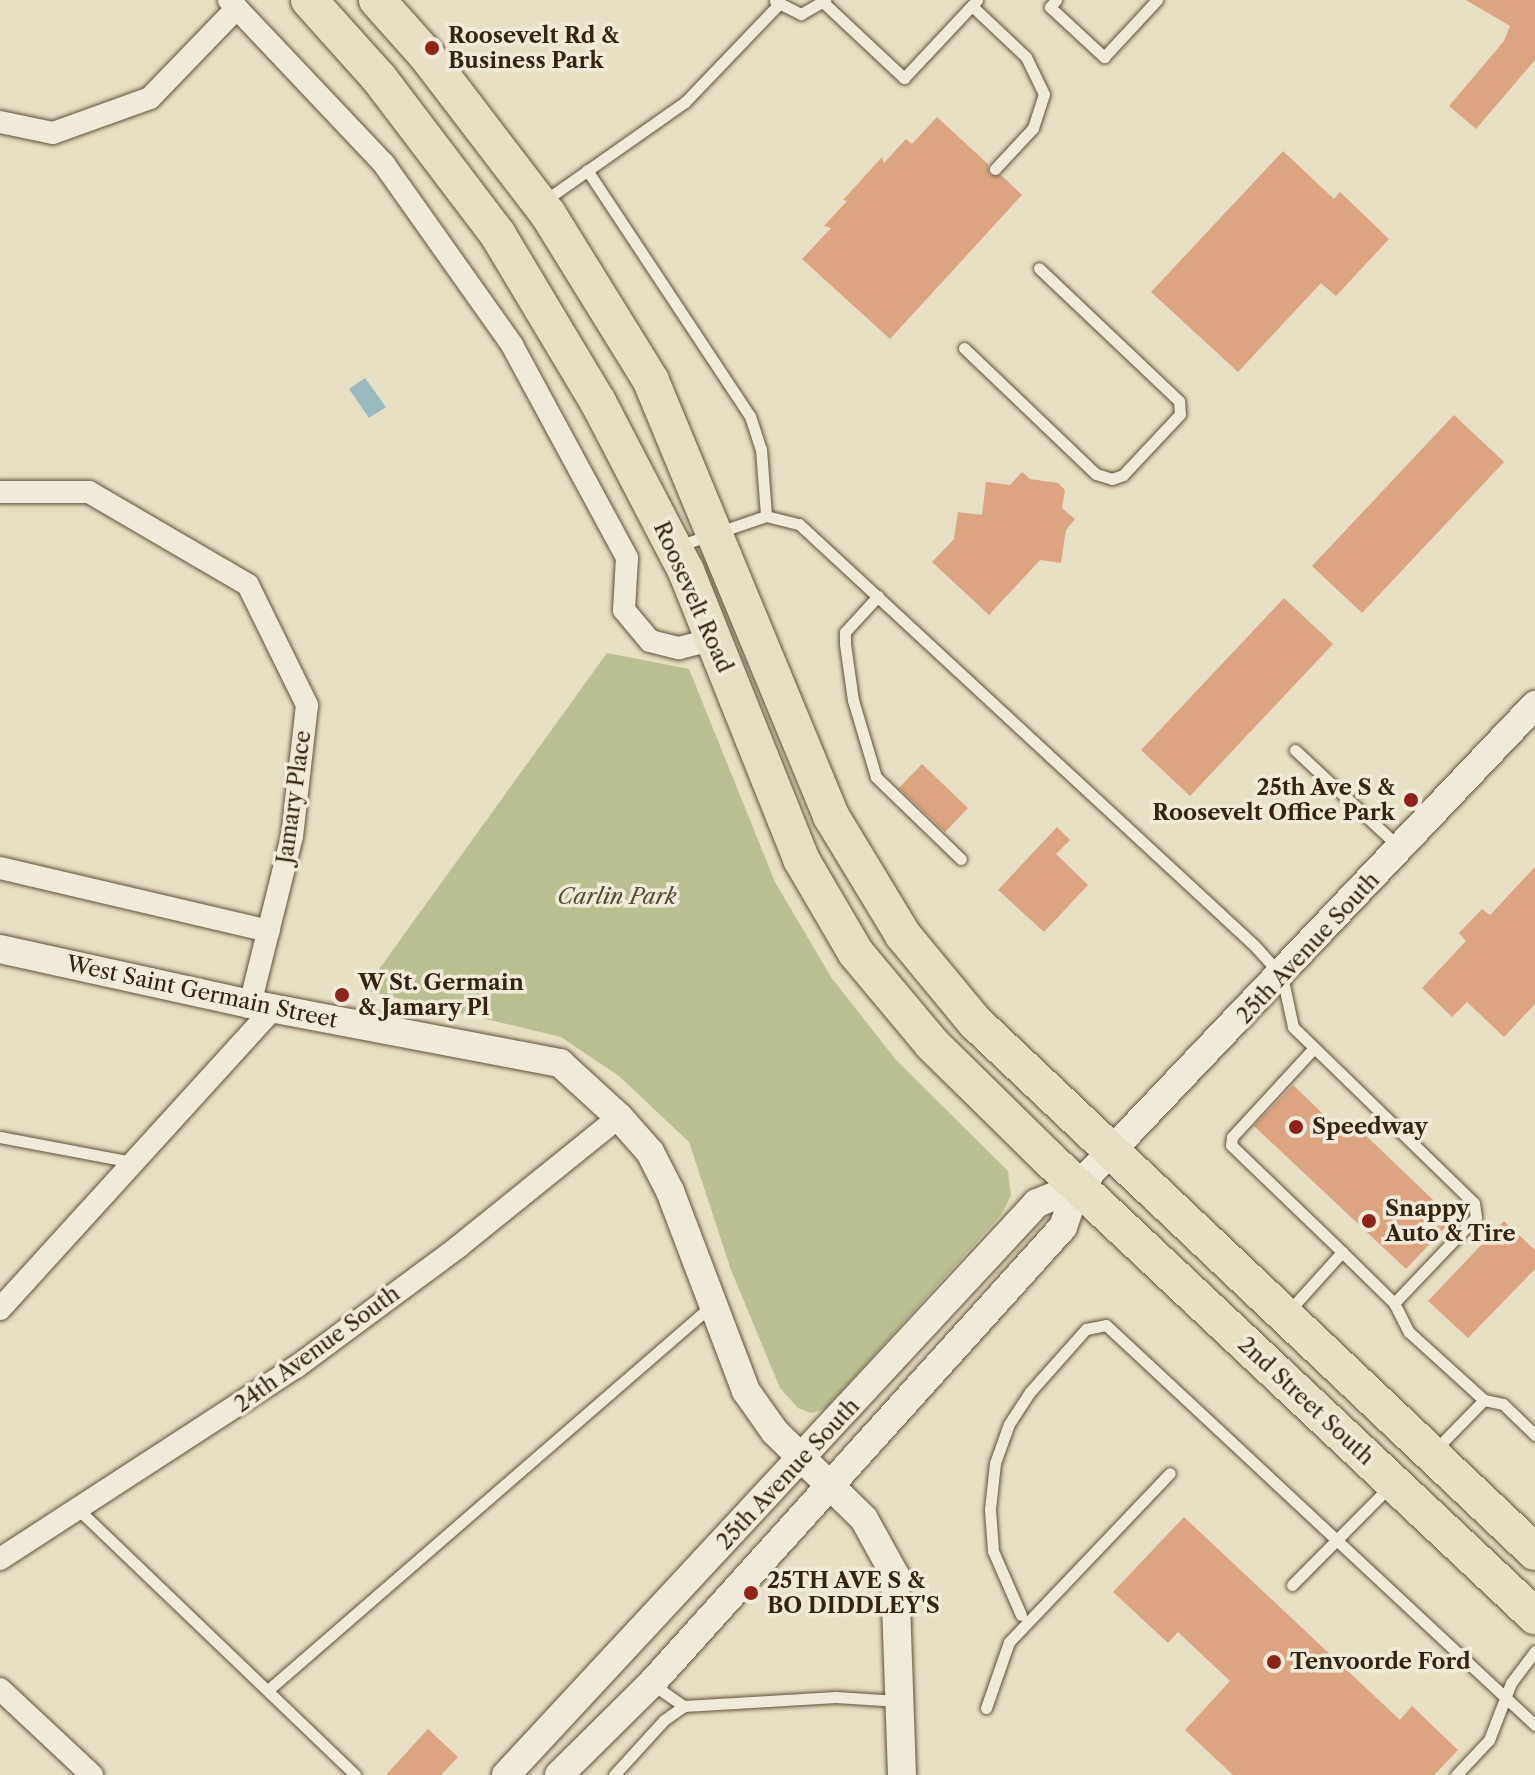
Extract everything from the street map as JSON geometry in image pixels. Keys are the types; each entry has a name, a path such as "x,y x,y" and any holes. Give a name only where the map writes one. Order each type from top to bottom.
{"main road":[{"name":"Roosevelt Road","path":"309,0 379,78 498,235 598,402 674,547 801,859 856,953 932,1044 1077,1187"},
{"name":"Roosevelt Road","path":"377,0 427,56 540,203 651,381 717,532 831,816 903,935 975,1022 1111,1151"},
{"name":"2nd Street South","path":"1111,1151 1535,1552"},
{"name":"2nd Street South","path":"1077,1187 1535,1616"}],"street":[{"path":"0,122 53,133 150,98 233,4 384,164 512,345 627,558 624,610 650,641 679,648 714,639"},
{"name":"Jamary Place","path":"0,492 89,492 248,585 307,705 292,836 269,931 262,1006 137,1163 0,1309"},
{"name":"25th Avenue South","path":"559,1775 651,1684 1063,1227 1077,1187 1401,849 1530,720"},
{"path":"0,868 269,931"},
{"name":"West Saint Germain Street","path":"0,949 262,1006 560,1063 619,1117 650,1152 670,1191 711,1306 746,1391 802,1460 830,1488"},
{"name":"24th Avenue South","path":"0,1559 296,1367 458,1247 619,1117"},
{"name":"25th Avenue South","path":"513,1773 1037,1203 1077,1187"},
{"path":"830,1488 864,1519 895,1575 902,1775"},
{"path":"0,1689 92,1775"}],"lane":[{"path":"1049,2 1104,57 1157,0"},
{"path":"540,203 695,94 777,2 801,14 824,2 904,78 974,3 1026,57 1044,94 1033,128 995,169"},
{"path":"587,170 750,416 761,449 766,516"},
{"path":"964,348 1096,474 1119,479 1133,465 1181,408 1174,395 1039,268"},
{"path":"674,547 766,516 780,515 806,529 1282,976 1293,1027 1474,1203 1476,1217 1394,1303"},
{"path":"878,596 845,632 853,700 876,777 961,859"},
{"path":"1295,750 1401,849"},
{"path":"1314,1048 1232,1137 1231,1145 1394,1303 1409,1332 1484,1400 1503,1404 1535,1435"},
{"path":"0,1137 137,1163"},
{"path":"1284,1315 1342,1252"},
{"path":"268,1690 711,1306"},
{"path":"1021,1615 993,1551 990,1509 995,1463 1020,1406 1095,1324 1115,1332 1535,1725"},
{"path":"1430,1455 1484,1400"},
{"path":"986,1708 1009,1642 1170,1473"},
{"path":"1292,1585 1393,1482"},
{"path":"79,1510 355,1775"},
{"path":"1456,1775 1489,1740 1505,1696 1535,1651"},
{"path":"651,1684 684,1706"},
{"path":"614,1775 664,1720 684,1706 836,1697 899,1701"}],"green space":[{"name":"Carlin Park","path":"607,653 689,669 775,882 831,977 896,1060 1008,1171 1011,1196 1001,1215 825,1409 811,1413 798,1408 780,1388 731,1270 689,1142 619,1076 561,1037 364,990"}],"water":[{"path":"365,378 386,407 369,418 349,389"}],"building":[{"path":"1466,0 1535,0 1535,60 1476,129 1449,106 1504,41 1510,26"},
{"path":"937,117 988,164 989,175 1001,175 1022,195 890,339 802,259 831,228 824,226 847,201 843,200 882,157 884,163 906,139 912,144"},
{"path":"1283,151 1334,199 1340,192 1389,239 1336,296 1321,283 1238,372 1151,292"},
{"path":"1454,415 1504,462 1362,613 1312,566"},
{"path":"1022,472 1030,479 1058,483 1065,490 1062,508 1075,519 1066,530 1061,563 1040,560 989,615 932,562 954,539 958,512 982,515 986,482 1010,485"},
{"path":"1284,598 1333,644 1190,796 1141,750"},
{"path":"922,764 968,808 945,832 899,788"},
{"path":"1057,827 1070,840 1056,854 1088,885 1044,932 998,890"},
{"path":"1535,867 1535,1004 1504,1037 1467,1002 1452,1017 1422,988 1466,941 1459,933 1482,909 1490,915"},
{"path":"1293,1085 1347,1137 1357,1127 1453,1219 1406,1269 1254,1126"},
{"path":"1504,1221 1535,1250 1535,1269 1468,1338 1428,1301"},
{"name":"Tenvoorde Ford","path":"1184,1517 1400,1720 1412,1706 1458,1750 1434,1775 1233,1775 1185,1730 1230,1681 1178,1632 1168,1643 1113,1592"},
{"path":"428,1729 458,1757 441,1775 386,1775"}],"place":[{"name":"Roosevelt Rd & Business Park","path":"432,48"},
{"name":"25th Ave S & Roosevelt Office Park","path":"1411,800"},
{"name":"W St. Germain & Jamary Pl","path":"342,995"},
{"name":"Speedway","path":"1296,1127"},
{"name":"Snappy Auto & Tire","path":"1369,1221"},
{"name":"25TH AVE S & BO DIDDLEY'S","path":"751,1593"},
{"name":"Tenvoorde Ford","path":"1274,1662"}]}
